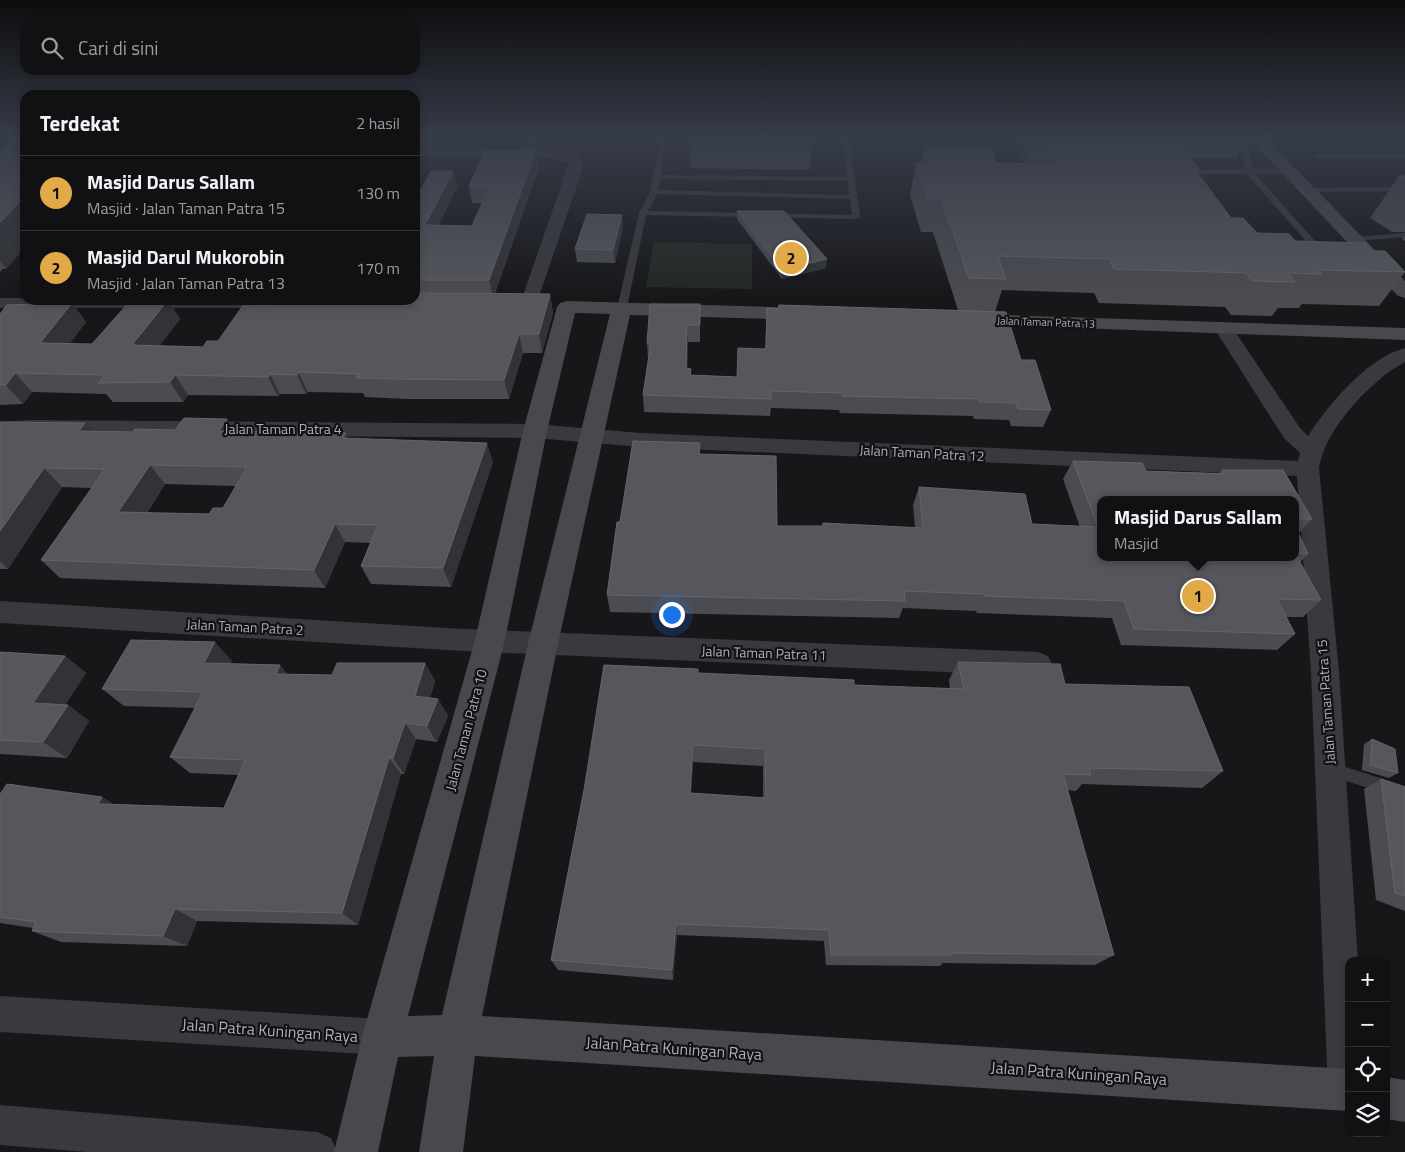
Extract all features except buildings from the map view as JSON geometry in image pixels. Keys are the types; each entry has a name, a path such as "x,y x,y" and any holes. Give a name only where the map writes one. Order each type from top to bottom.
{"street":[{"path":"529,304 568,191"},
{"path":"1308,191 1405,292"},
{"path":"3,307 20,290"},
{"path":"510,304 826,314"},
{"path":"3,307 58,305"},
{"name":"Jalan Taman Patra 10","path":"356,1152 382,1037 490,640 535,431 567,307"},
{"path":"441,1152 458,1035 543,644 622,308"},
{"name":"Jalan Taman Patra 13","path":"950,318 1405,334"},
{"path":"1223,328 1310,460 1338,411 1366,382 1405,354"},
{"name":"Jalan Taman Patra 4","path":"0,429 26,427 535,431"},
{"name":"Jalan Taman Patra 12","path":"535,431 641,440 1282,469 1310,460"},
{"name":"Jalan Taman Patra 15","path":"1310,460 1325,671 1346,1047"},
{"name":"Jalan Taman Patra 2","path":"0,612 490,640"},
{"name":"Jalan Taman Patra 11","path":"490,640 543,644 1038,664"},
{"name":"Jalan Patra Kuningan Raya","path":"0,1014 382,1037 458,1035 1345,1090"},
{"path":"1390,1099 1405,1101"},
{"path":"0,1125 317,1152"}],"lane":[{"path":"643,213 856,218 853,191"},
{"path":"1266,191 1328,261 1312,260"},
{"path":"622,308 643,213 654,192 854,197"},
{"path":"1354,239 1405,235"},
{"path":"1390,236 1405,246"},
{"path":"1361,264 1380,266"},
{"path":"1330,769 1404,793 1405,809"}],"shaded area":[{"path":"654,242 752,244 752,289 646,287"}],"place":[{"name":"Masjid Darul Mukorobin","path":"791,258"},
{"name":"Masjid Darus Sallam","path":"1198,596"}]}
